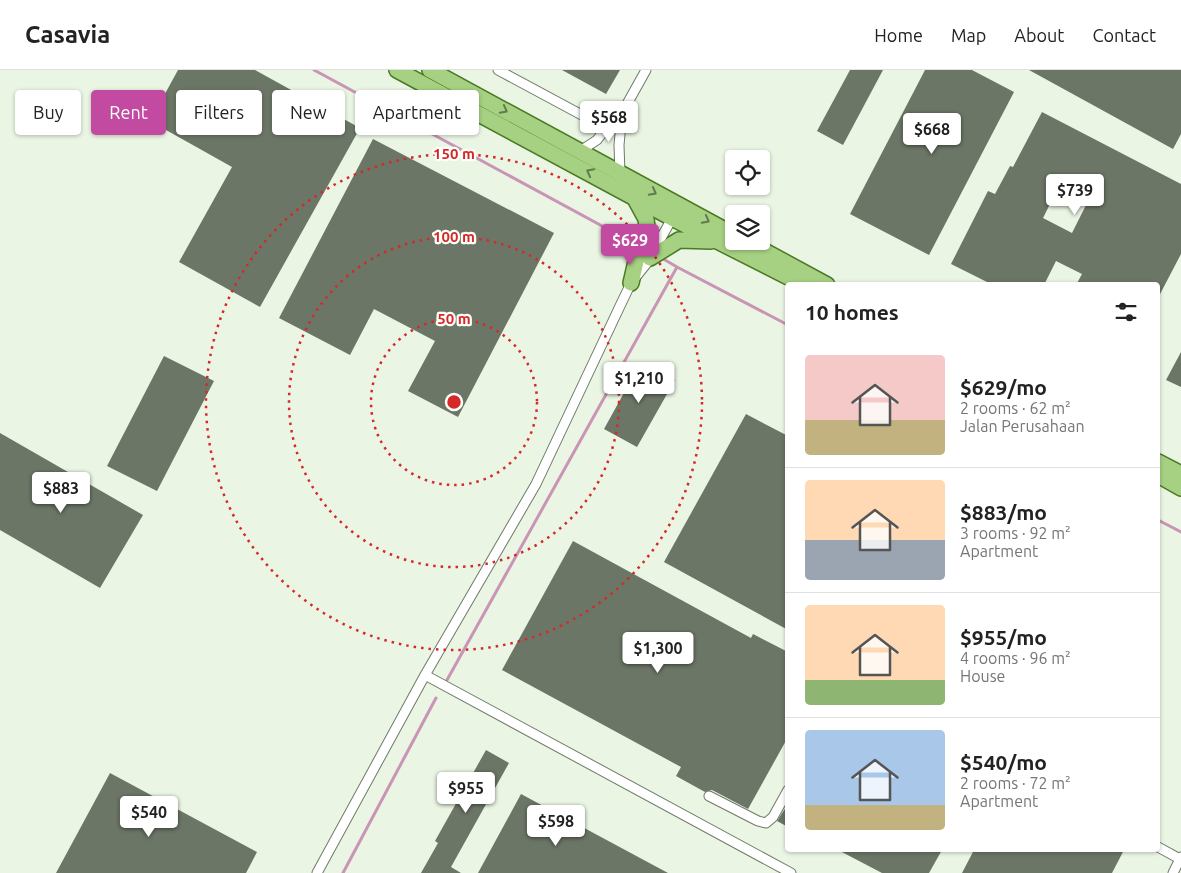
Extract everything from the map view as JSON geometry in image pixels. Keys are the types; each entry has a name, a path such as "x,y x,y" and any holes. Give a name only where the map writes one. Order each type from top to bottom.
{"main road":[{"path":"397,70 633,195 725,231"},
{"path":"430,70 620,174 720,243 798,282"},
{"path":"633,195 658,240"},
{"path":"658,240 720,243"},
{"path":"631,283 658,240"},
{"path":"645,259 658,240"},
{"path":"762,250 821,282"},
{"path":"1160,463 1181,474"},
{"path":"1160,476 1181,488"}],"street":[{"path":"498,70 606,128"},
{"path":"580,151 597,140 606,128 622,113 646,70"},
{"path":"620,174 619,145 622,113"},
{"path":"658,240 675,212"},
{"path":"317,873 425,674 536,484 631,283"},
{"path":"425,674 791,873"},
{"path":"709,796 758,821 766,823 773,818 785,796"},
{"path":"1160,848 1180,858 1173,873"}],"building":[{"path":"178,70 255,70 291,90 272,90 272,135 345,135 345,120 355,125 356,135 260,307 179,262 232,167 166,130 166,92"},
{"path":"562,70 620,70 606,94"},
{"path":"850,70 883,70 843,145 817,131"},
{"path":"925,70 972,70 1014,92 929,255 850,214"},
{"path":"1029,70 1181,70 1181,134 1173,149"},
{"path":"1042,112 1181,184 1181,254 1160,294 1160,282 1078,282 1082,274 1056,261 1046,282 987,282 951,264 988,191 995,194 1010,166 1013,167","holes":["1063,178 1092,193 1072,233 1043,218"]},
{"path":"373,139 554,233 458,417 408,391 435,341 374,309 350,355 279,318"},
{"path":"1181,352 1181,387 1166,380"},
{"path":"164,356 214,381 157,491 107,466"},
{"path":"641,362 675,380 637,447 604,429"},
{"path":"746,414 785,434 785,628 664,562"},
{"path":"0,433 143,515 100,588 0,530"},
{"path":"573,541 751,638 753,634 785,650 785,742 748,809 712,790 705,792 676,776 681,767 502,670"},
{"path":"486,750 509,763 451,867 461,873 421,873 438,843 435,841"},
{"path":"110,773 257,852 246,873 56,873"},
{"path":"521,794 668,873 478,873"},
{"path":"785,809 785,825 777,821"},
{"path":"842,852 941,852 929,873 882,873"},
{"path":"973,852 1123,852 1112,873 962,873"}],"waterway":[{"path":"314,70 639,246"},
{"path":"660,257 677,267"},
{"path":"447,680 677,267 785,323"},
{"path":"1160,521 1181,532"},
{"path":"343,873 436,698"}]}
